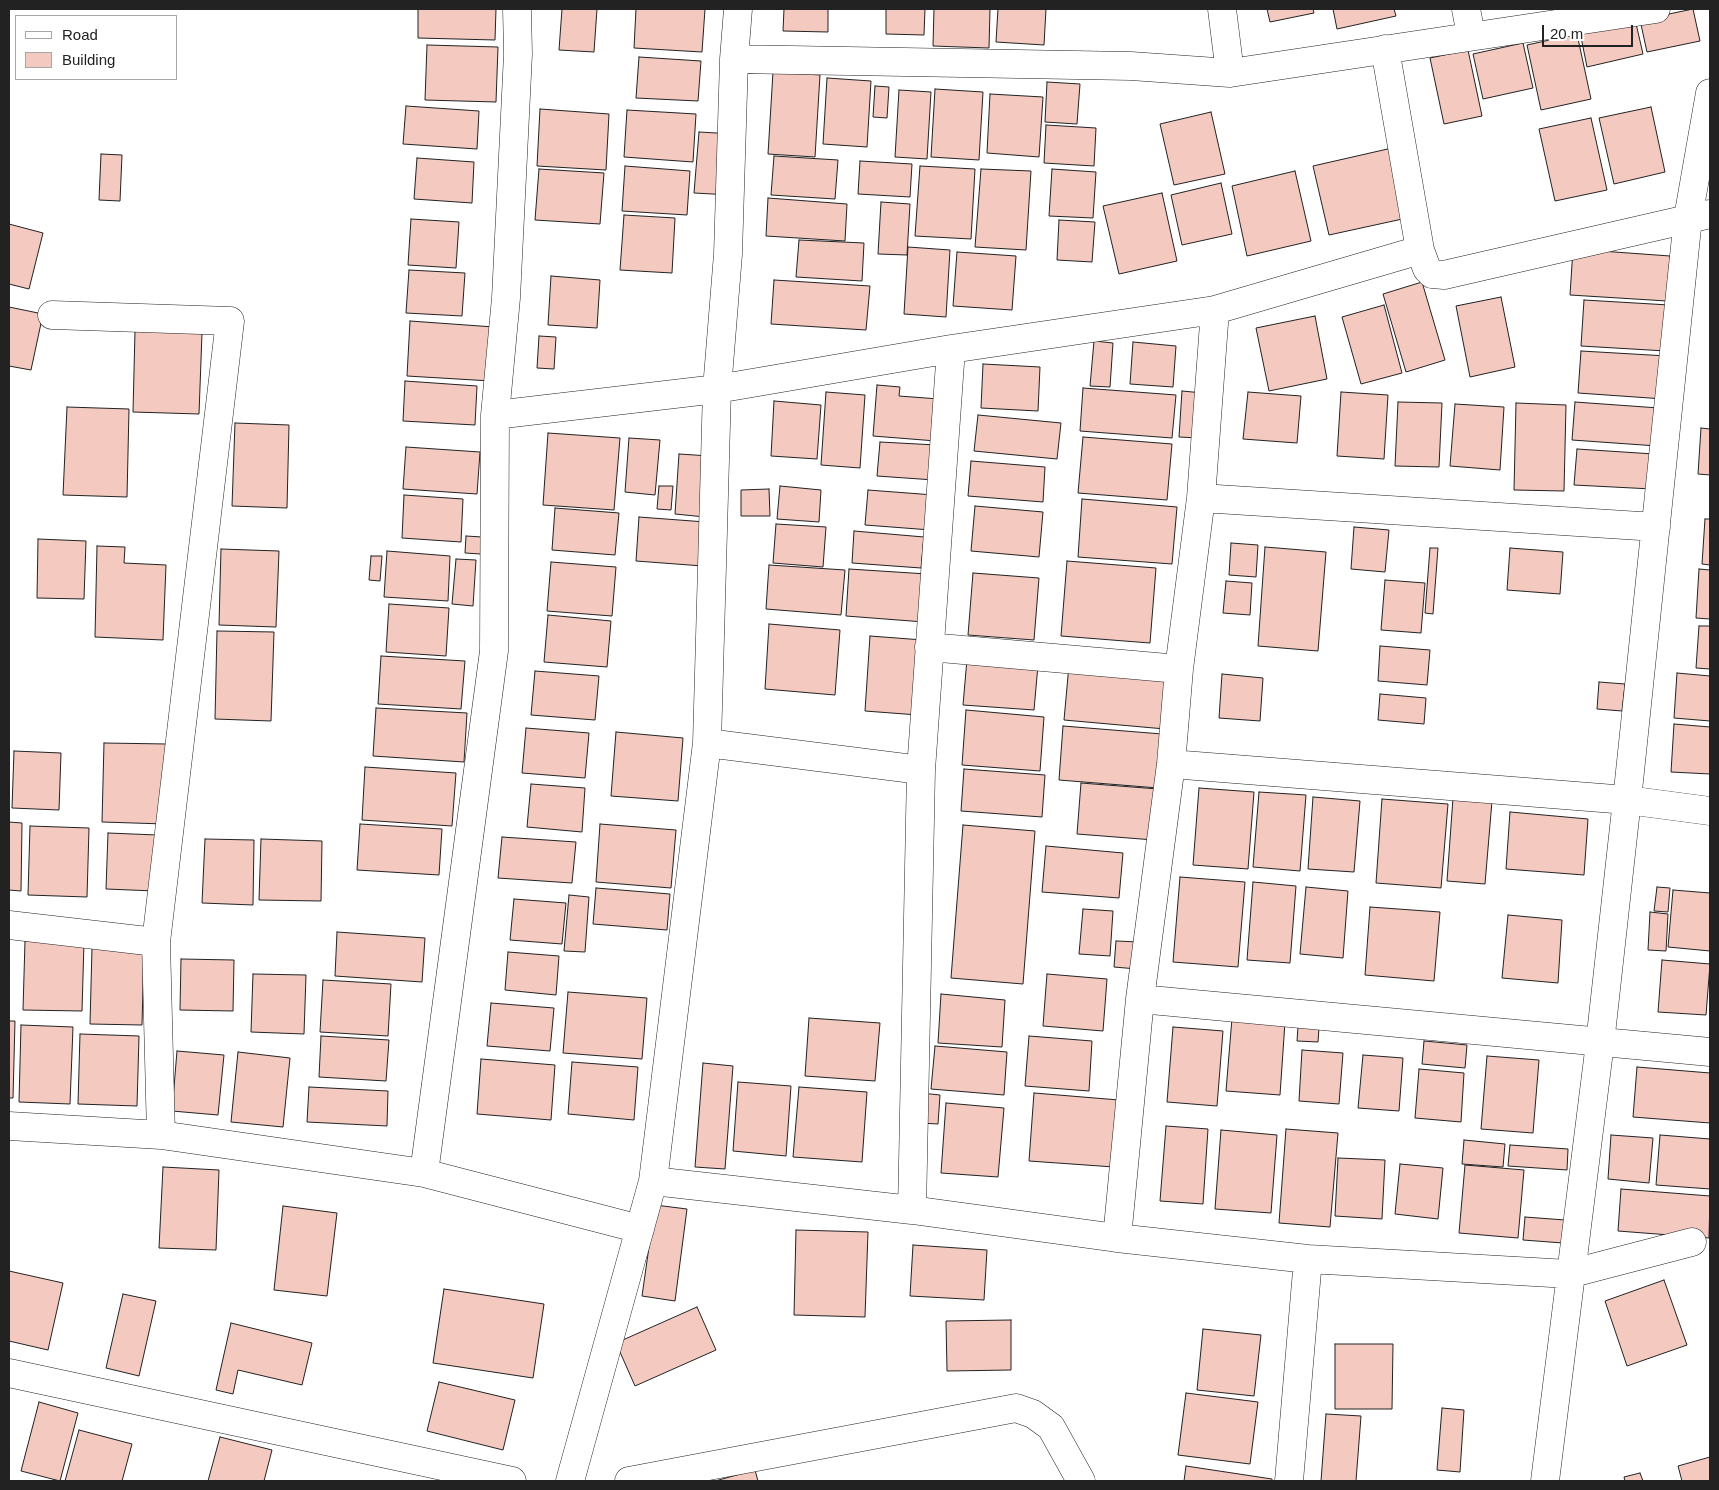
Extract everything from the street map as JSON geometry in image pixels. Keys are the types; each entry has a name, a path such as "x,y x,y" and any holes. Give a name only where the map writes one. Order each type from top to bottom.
{"street":[{"path":"424,1173 494,651 495,415 506,298 518,54 517,9"},
{"path":"570,1481 653,1181 707,743 717,390 728,254 734,59 738,9"},
{"path":"1222,9 1230,73"},
{"path":"1466,9 1470,35"},
{"path":"734,59 1131,66 1230,73 1385,50 1470,35 1656,9"},
{"path":"1385,50 1420,250 1427,269 1432,274 1444,275 1699,216"},
{"path":"1543,1480 1600,1043 1627,800 1643,630 1699,216 1710,93"},
{"path":"495,415 717,390 951,349 1215,310 1420,250"},
{"path":"1117,1238 1140,999 1171,764 1179,669 1201,498 1215,310"},
{"path":"52,314 230,321 156,942 161,1135"},
{"path":"912,1210 921,770 951,349"},
{"path":"1201,498 1656,527"},
{"path":"929,647 1179,669"},
{"path":"707,743 921,770"},
{"path":"1171,764 1627,800 1710,811"},
{"path":"9,925 156,942"},
{"path":"1140,999 1710,1052"},
{"path":"9,1126 161,1135 424,1173 640,1229"},
{"path":"653,1181 912,1210 1117,1238 1308,1259 1569,1274 1692,1242"},
{"path":"1289,1481 1308,1259"},
{"path":"9,1373 512,1481"},
{"path":"629,1481 1016,1408 1033,1414 1051,1427 1080,1481"}],"building":[{"path":"418,9 496,9 495,40 418,38"},
{"path":"562,9 597,9 594,52 559,50"},
{"path":"636,9 705,9 702,52 634,48"},
{"path":"784,9 828,9 828,32 783,31"},
{"path":"886,9 925,9 924,35 886,34"},
{"path":"934,9 990,9 989,48 933,46"},
{"path":"998,9 1046,9 1044,45 996,42"},
{"path":"1267,9 1313,9 1314,13 1270,22"},
{"path":"1333,9 1394,9 1396,16 1337,29"},
{"path":"1693,9 1700,41 1647,52 1640,20"},
{"path":"1635,19 1643,54 1587,67 1580,32"},
{"path":"1577,34 1591,99 1541,110 1527,45"},
{"path":"1523,43 1533,88 1483,99 1473,54"},
{"path":"427,45 498,47 496,102 425,100"},
{"path":"1468,50 1482,116 1444,124 1430,58"},
{"path":"639,57 701,61 698,101 636,98"},
{"path":"773,72 820,75 815,157 768,154"},
{"path":"827,78 871,81 867,147 823,144"},
{"path":"1047,82 1080,84 1077,124 1045,122"},
{"path":"875,86 889,87 887,118 873,117"},
{"path":"935,89 983,92 979,160 931,157"},
{"path":"899,90 931,92 927,159 895,157"},
{"path":"990,94 1043,97 1039,157 987,153"},
{"path":"406,106 479,111 477,149 403,144"},
{"path":"1651,107 1665,172 1614,184 1599,118"},
{"path":"540,109 609,114 606,170 537,166"},
{"path":"627,110 696,114 693,162 624,157"},
{"path":"1211,112 1225,174 1174,185 1160,124"},
{"path":"1591,118 1607,190 1555,201 1539,129"},
{"path":"1046,125 1096,128 1094,166 1044,163"},
{"path":"699,132 734,134 731,195 694,193"},
{"path":"1392,148 1407,218 1329,235 1313,166"},
{"path":"101,154 122,155 120,201 99,200"},
{"path":"774,156 838,160 835,199 771,195"},
{"path":"417,158 474,162 472,203 414,199"},
{"path":"860,161 912,164 910,197 858,194"},
{"path":"625,166 690,171 687,215 622,211"},
{"path":"920,166 975,169 971,239 915,236"},
{"path":"539,169 604,173 600,224 535,220"},
{"path":"981,169 1031,171 1026,250 975,247"},
{"path":"1052,169 1096,172 1093,218 1049,216"},
{"path":"1295,171 1311,241 1247,256 1232,186"},
{"path":"1221,183 1232,234 1182,245 1171,195"},
{"path":"1162,193 1177,261 1119,274 1103,206"},
{"path":"768,198 847,204 845,241 766,236"},
{"path":"881,202 910,204 907,255 878,254"},
{"path":"624,215 675,218 672,273 620,270"},
{"path":"411,219 459,222 456,268 408,265"},
{"path":"1059,220 1095,222 1092,262 1057,260"},
{"path":"9,224 43,233 29,289 9,284"},
{"path":"799,240 864,243 862,281 796,277"},
{"path":"908,247 950,250 946,317 904,314"},
{"path":"1573,249 1670,256 1667,301 1570,295"},
{"path":"957,252 1016,256 1012,310 953,306"},
{"path":"409,270 465,273 462,316 406,313"},
{"path":"551,276 600,280 597,328 548,325"},
{"path":"774,280 870,286 866,330 771,324"},
{"path":"1422,282 1445,360 1406,372 1383,294"},
{"path":"1501,297 1515,367 1470,377 1456,306"},
{"path":"1584,300 1669,305 1666,351 1581,346"},
{"path":"1384,305 1402,373 1361,384 1342,317"},
{"path":"9,307 43,314 31,370 9,366"},
{"path":"1315,316 1327,379 1269,391 1256,328"},
{"path":"410,321 494,327 491,381 407,376"},
{"path":"135,331 202,333 199,414 133,412"},
{"path":"539,336 556,337 554,369 537,368"},
{"path":"1094,341 1113,343 1110,387 1090,386"},
{"path":"1133,342 1176,346 1173,387 1130,384"},
{"path":"1581,351 1667,356 1664,399 1578,393"},
{"path":"983,364 1040,367 1038,411 981,408"},
{"path":"405,381 477,386 475,425 403,421"},
{"path":"877,385 900,387 899,396 939,399 936,441 873,436"},
{"path":"1083,388 1176,395 1172,438 1080,431"},
{"path":"1182,391 1203,393 1199,438 1179,437"},
{"path":"826,392 865,395 860,468 821,465"},
{"path":"1248,392 1301,396 1297,443 1243,439"},
{"path":"1341,392 1388,395 1384,459 1337,456"},
{"path":"774,401 821,405 817,459 771,456"},
{"path":"1398,402 1442,403 1439,467 1395,466"},
{"path":"1575,402 1659,408 1657,446 1572,440"},
{"path":"1516,403 1566,405 1564,491 1514,490"},
{"path":"1455,404 1504,407 1500,470 1450,466"},
{"path":"67,407 129,409 127,497 63,495"},
{"path":"978,415 1061,423 1057,459 974,451"},
{"path":"235,423 289,425 287,508 232,506"},
{"path":"1701,428 1710,429 1710,475 1698,474"},
{"path":"548,433 620,438 614,510 543,505"},
{"path":"1083,437 1172,444 1167,500 1078,493"},
{"path":"629,438 660,440 655,495 625,492"},
{"path":"880,442 936,445 934,480 877,476"},
{"path":"406,447 480,452 477,494 403,489"},
{"path":"1577,449 1654,454 1652,489 1574,485"},
{"path":"679,454 710,456 705,517 675,514"},
{"path":"971,461 1045,467 1043,502 968,496"},
{"path":"659,486 673,486 671,510 657,509"},
{"path":"780,486 821,490 819,522 777,519"},
{"path":"769,489 770,516 741,516 741,490"},
{"path":"868,490 934,495 931,530 865,525"},
{"path":"404,495 463,499 461,542 402,538"},
{"path":"1082,499 1177,507 1172,564 1078,557"},
{"path":"975,506 1043,512 1039,557 971,551"},
{"path":"555,508 619,513 615,555 552,550"},
{"path":"639,517 719,523 716,567 636,561"},
{"path":"1705,519 1710,519 1710,565 1702,564"},
{"path":"776,524 826,527 823,567 773,563"},
{"path":"1354,527 1389,530 1385,572 1351,569"},
{"path":"854,531 924,537 921,568 852,563"},
{"path":"466,536 498,538 496,555 465,553"},
{"path":"38,539 86,541 84,599 37,598"},
{"path":"1231,543 1258,545 1256,577 1229,575"},
{"path":"97,546 125,547 124,563 166,565 163,640 95,637"},
{"path":"1265,547 1326,552 1318,651 1258,646"},
{"path":"1430,548 1438,548 1433,614 1425,613"},
{"path":"1510,548 1563,552 1560,594 1507,590"},
{"path":"221,549 279,551 276,627 219,625"},
{"path":"387,551 450,556 448,601 384,597"},
{"path":"371,556 382,556 380,581 369,580"},
{"path":"456,559 476,560 473,606 452,604"},
{"path":"1067,561 1156,568 1150,643 1061,636"},
{"path":"551,562 616,567 612,616 547,611"},
{"path":"769,565 845,570 841,615 766,609"},
{"path":"849,569 927,574 924,622 846,616"},
{"path":"1699,569 1710,570 1710,619 1696,618"},
{"path":"973,573 1039,578 1034,640 968,635"},
{"path":"1385,580 1425,583 1421,633 1381,630"},
{"path":"1226,581 1252,583 1250,615 1223,613"},
{"path":"389,604 449,608 446,656 386,652"},
{"path":"548,615 611,621 607,667 544,662"},
{"path":"769,624 840,630 835,695 765,689"},
{"path":"1699,626 1710,626 1710,669 1696,668"},
{"path":"217,631 274,632 271,721 215,719"},
{"path":"870,636 923,640 918,715 865,711"},
{"path":"1380,646 1430,650 1427,685 1378,681"},
{"path":"381,656 465,661 461,709 378,704"},
{"path":"967,659 1038,665 1034,710 963,705"},
{"path":"1069,665 1170,673 1165,729 1064,720"},
{"path":"535,671 599,676 595,720 531,715"},
{"path":"1677,673 1710,676 1710,721 1674,718"},
{"path":"1222,674 1263,678 1260,721 1219,718"},
{"path":"1599,682 1625,684 1622,711 1597,709"},
{"path":"1380,694 1426,698 1424,724 1378,720"},
{"path":"376,708 467,713 464,762 373,756"},
{"path":"966,710 1044,717 1040,771 962,765"},
{"path":"1674,724 1710,727 1710,774 1671,772"},
{"path":"1063,726 1162,734 1158,788 1059,780"},
{"path":"526,728 589,733 585,778 522,773"},
{"path":"616,732 683,738 678,801 611,796"},
{"path":"104,743 167,744 165,824 102,822"},
{"path":"14,751 61,753 59,810 12,808"},
{"path":"365,767 456,773 452,826 362,820"},
{"path":"964,769 1045,775 1042,817 961,811"},
{"path":"1081,783 1158,789 1154,840 1077,834"},
{"path":"531,784 585,788 582,832 527,827"},
{"path":"1199,788 1254,792 1248,869 1193,865"},
{"path":"1259,792 1306,795 1300,871 1253,867"},
{"path":"1313,797 1360,801 1354,872 1308,869"},
{"path":"1453,798 1492,801 1485,884 1447,881"},
{"path":"1382,799 1448,804 1441,888 1376,883"},
{"path":"1510,812 1588,819 1584,875 1506,869"},
{"path":"9,822 22,823 21,891 9,890"},
{"path":"360,824 442,829 439,875 357,870"},
{"path":"600,824 676,830 671,888 596,882"},
{"path":"963,825 1035,831 1023,984 951,978"},
{"path":"30,826 89,828 87,897 28,895"},
{"path":"108,833 157,835 155,891 106,889"},
{"path":"502,837 576,842 572,883 498,878"},
{"path":"205,839 254,840 253,905 202,903"},
{"path":"261,839 322,841 321,901 259,900"},
{"path":"1046,846 1123,853 1119,898 1042,892"},
{"path":"1180,877 1245,882 1238,967 1173,962"},
{"path":"1253,882 1296,886 1290,963 1247,960"},
{"path":"1306,887 1348,891 1343,958 1300,954"},
{"path":"1657,887 1670,888 1668,912 1654,911"},
{"path":"596,888 670,894 667,930 593,924"},
{"path":"1673,890 1710,893 1710,951 1668,947"},
{"path":"569,895 589,897 585,952 564,951"},
{"path":"514,899 566,903 562,944 510,940"},
{"path":"1370,907 1440,912 1434,981 1365,975"},
{"path":"1083,909 1113,911 1110,956 1079,954"},
{"path":"1650,912 1668,914 1666,951 1648,950"},
{"path":"1508,915 1562,920 1558,983 1502,978"},
{"path":"337,932 425,938 422,982 335,976"},
{"path":"25,941 84,942 82,1011 23,1010"},
{"path":"1116,941 1139,942 1137,969 1114,967"},
{"path":"92,948 144,950 142,1025 90,1024"},
{"path":"508,952 559,956 556,995 505,990"},
{"path":"181,959 234,960 233,1011 180,1010"},
{"path":"1662,960 1710,964 1706,1015 1658,1012"},
{"path":"253,974 306,975 304,1034 251,1032"},
{"path":"1047,974 1107,979 1103,1031 1043,1026"},
{"path":"323,980 391,984 388,1036 320,1032"},
{"path":"568,992 647,998 642,1059 563,1053"},
{"path":"941,994 1005,1000 1002,1047 938,1043"},
{"path":"491,1003 554,1008 550,1051 487,1046"},
{"path":"809,1018 880,1023 875,1081 805,1076"},
{"path":"1232,1018 1285,1022 1280,1095 1226,1091"},
{"path":"9,1021 15,1021 13,1098 9,1098"},
{"path":"21,1025 73,1027 70,1104 19,1102"},
{"path":"1173,1027 1223,1031 1217,1106 1167,1102"},
{"path":"1298,1027 1319,1028 1318,1042 1297,1041"},
{"path":"80,1034 139,1036 137,1106 78,1104"},
{"path":"321,1036 389,1040 386,1081 319,1077"},
{"path":"1029,1036 1092,1041 1089,1091 1025,1086"},
{"path":"1424,1041 1467,1045 1465,1068 1422,1064"},
{"path":"935,1046 1007,1052 1004,1095 931,1089"},
{"path":"1302,1050 1343,1053 1339,1104 1299,1101"},
{"path":"177,1051 224,1055 218,1115 172,1111"},
{"path":"238,1052 290,1058 283,1127 231,1122"},
{"path":"1363,1055 1403,1058 1399,1111 1358,1108"},
{"path":"1487,1056 1539,1060 1533,1133 1481,1129"},
{"path":"481,1059 555,1065 551,1120 477,1114"},
{"path":"572,1062 638,1067 634,1120 568,1114"},
{"path":"703,1063 733,1066 725,1169 695,1167"},
{"path":"1637,1067 1710,1073 1710,1123 1633,1117"},
{"path":"1419,1069 1464,1073 1461,1122 1415,1118"},
{"path":"738,1082 791,1086 786,1156 733,1151"},
{"path":"309,1087 388,1091 387,1126 307,1122"},
{"path":"799,1087 867,1092 862,1162 793,1157"},
{"path":"921,1093 940,1095 938,1124 919,1123"},
{"path":"1034,1093 1119,1100 1114,1167 1029,1161"},
{"path":"946,1103 1004,1108 998,1177 941,1173"},
{"path":"1166,1126 1208,1129 1203,1204 1160,1201"},
{"path":"1286,1129 1338,1133 1330,1227 1279,1223"},
{"path":"1221,1130 1277,1135 1271,1213 1215,1209"},
{"path":"1611,1135 1653,1138 1649,1183 1608,1179"},
{"path":"1660,1135 1710,1139 1710,1189 1656,1185"},
{"path":"1464,1140 1505,1144 1503,1167 1462,1164"},
{"path":"1510,1145 1568,1149 1567,1170 1508,1166"},
{"path":"1338,1158 1385,1160 1382,1219 1335,1216"},
{"path":"1400,1164 1443,1168 1438,1219 1395,1214"},
{"path":"1465,1165 1524,1170 1518,1238 1459,1233"},
{"path":"163,1167 219,1170 216,1250 159,1248"},
{"path":"1621,1189 1710,1196 1709,1238 1618,1231"},
{"path":"655,1205 687,1209 675,1301 642,1296"},
{"path":"283,1206 337,1213 327,1296 274,1290"},
{"path":"1525,1217 1565,1220 1563,1243 1523,1240"},
{"path":"796,1230 868,1232 865,1317 794,1315"},
{"path":"913,1245 987,1250 984,1300 910,1296"},
{"path":"9,1271 63,1283 48,1350 9,1341"},
{"path":"1664,1280 1687,1345 1627,1366 1605,1301"},
{"path":"444,1289 544,1304 533,1378 433,1363"},
{"path":"123,1294 156,1301 139,1376 106,1368"},
{"path":"697,1307 716,1350 635,1386 616,1343"},
{"path":"1011,1320 1011,1370 947,1371 946,1321"},
{"path":"231,1323 312,1343 302,1385 238,1370 233,1394 216,1390"},
{"path":"1203,1329 1261,1335 1254,1396 1197,1390"},
{"path":"1335,1344 1393,1344 1392,1409 1335,1409"},
{"path":"439,1382 515,1400 503,1450 427,1431"},
{"path":"1186,1393 1258,1402 1250,1464 1178,1455"},
{"path":"39,1402 78,1413 60,1481 21,1471"},
{"path":"1442,1408 1464,1410 1460,1472 1437,1470"},
{"path":"1326,1414 1361,1416 1356,1481 1321,1481"},
{"path":"79,1430 132,1444 122,1481 65,1481"},
{"path":"220,1437 272,1450 264,1481 208,1481"},
{"path":"1710,1457 1710,1481 1682,1481 1678,1466"},
{"path":"1186,1466 1272,1479 1272,1481 1184,1481"},
{"path":"755,1470 758,1481 715,1481"},
{"path":"1640,1473 1643,1481 1625,1481 1624,1477"}]}
